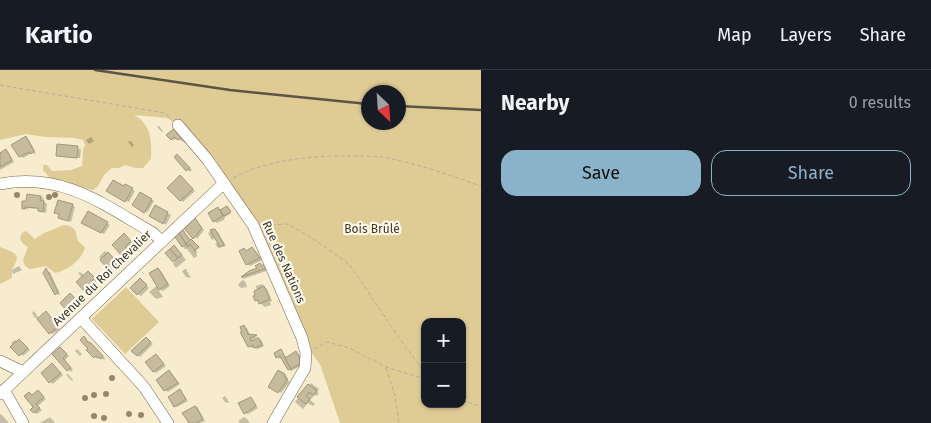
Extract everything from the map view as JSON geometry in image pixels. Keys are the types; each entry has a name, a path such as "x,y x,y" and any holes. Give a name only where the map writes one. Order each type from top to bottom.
{"street":[{"name":"Rue des Nations","path":"178,125 208,159 254,225 302,338 306,353"},
{"path":"0,184 26,180 55,184 83,193 153,232 162,241"},
{"name":"Avenue du Roi Chevalier","path":"2,392 224,183"},
{"path":"81,318 144,387 168,423"},
{"path":"273,423 305,368 306,353"},
{"path":"0,361 22,372"},
{"path":"2,392 23,423"}],"path":[{"path":"0,85 165,113 178,125"},
{"path":"224,183 242,173 292,159 335,156 381,157 424,167 481,186"},
{"path":"254,225 288,224 315,240 350,265 421,368"},
{"path":"306,353 328,342 350,348 386,367 421,378"},
{"path":"386,367 395,396 399,423"},
{"path":"466,402 481,406"}],"green space":[{"name":"Bois Brûlé","path":"0,70 481,70 481,423 340,423 320,364 310,351 255,228 178,125 167,118 134,115 147,128 151,146 151,159 143,168 125,165 119,168 112,168 93,190 50,178 43,170 43,165 47,165 52,171 71,170 82,166 85,145 83,140 26,134 0,140"},
{"path":"64,225 70,226 75,230 78,241 85,247 78,260 69,267 55,273 46,266 30,269 25,266 23,260 28,247 20,239 22,233 26,231 35,239"},
{"path":"0,247 13,252 17,260 12,269 12,278 0,284"},
{"path":"126,287 159,322 125,354 92,319"}],"building":[{"path":"176,127 183,136 178,140 174,137 171,140 166,135"},
{"path":"26,136 34,151 31,154 29,152 19,157 11,145"},
{"path":"57,144 78,146 77,158 56,156"},
{"path":"6,149 12,160 0,167 0,153"},
{"path":"177,154 190,168 186,171 174,157"},
{"path":"180,175 193,189 180,201 167,188"},
{"path":"113,180 133,188 125,202 106,191"},
{"path":"140,192 152,199 144,213 132,205"},
{"path":"27,194 41,196 40,200 44,201 43,212 38,211 38,208 25,207 25,209 22,209 22,201 26,201"},
{"path":"58,200 73,204 68,221 58,218 59,214 54,213"},
{"path":"155,205 168,212 163,224 149,216"},
{"path":"227,206 231,212 224,216 220,210"},
{"path":"218,207 223,216 213,222 208,213"},
{"path":"88,211 108,222 101,233 81,223"},
{"path":"195,218 202,228 193,239 184,228"},
{"path":"215,229 224,245 220,247 210,230"},
{"path":"183,230 190,240 186,244 179,233"},
{"path":"124,233 131,241 125,247 130,252 124,258 112,245"},
{"path":"179,233 186,244 182,247 175,237"},
{"path":"191,239 199,247 195,250 196,252 190,244 188,247 186,244"},
{"path":"174,245 182,255 178,258 170,249"},
{"path":"252,247 260,258 246,265 239,251 244,248 246,251"},
{"path":"170,249 178,258 173,262 165,253"},
{"path":"108,252 118,263 109,270 100,260"},
{"path":"260,263 262,266 266,263 270,267 241,277 257,268 255,266"},
{"path":"46,268 58,292 55,295 43,273"},
{"path":"158,268 168,284 159,290 149,273"},
{"path":"88,271 95,278 91,282 93,284 85,292 76,282"},
{"path":"140,278 147,285 137,295 130,288"},
{"path":"264,286 270,299 259,304 258,300 255,301 253,296 255,295 254,291"},
{"path":"70,293 78,302 68,312 60,303"},
{"path":"46,311 58,327 49,334 37,319"},
{"path":"244,325 248,334 257,335 250,338 251,341 259,338 262,345 254,348 253,345 248,347 240,332 242,332 240,327"},
{"path":"84,336 86,341 91,343 103,356 101,359 96,356 94,358 86,350 88,349 80,340"},
{"path":"146,337 151,342 137,356 131,351"},
{"path":"19,339 28,348 19,356 10,347"},
{"path":"60,347 67,354 63,358 71,368 67,371 52,354"},
{"path":"281,349 291,369 288,370 280,356 276,358 274,353"},
{"path":"296,351 302,363 291,369 285,358"},
{"path":"156,354 164,364 153,372 145,362"},
{"path":"52,363 61,373 49,383 41,373"},
{"path":"169,370 178,383 164,391 156,380"},
{"path":"278,370 285,374 285,378 288,379 278,393 268,387"},
{"path":"308,384 317,391 313,395 309,392 306,396 310,399 306,404 297,397"},
{"path":"180,389 186,399 174,407 168,397"},
{"path":"38,390 44,397 36,404 40,408 34,413 30,410 33,407 24,396 29,392 32,395"},
{"path":"251,397 256,406 244,414 238,403"},
{"path":"195,406 203,419 196,423 189,423 182,413"}],"railway":[{"path":"95,70 230,90 361,103"},
{"path":"406,106 481,110"}]}
